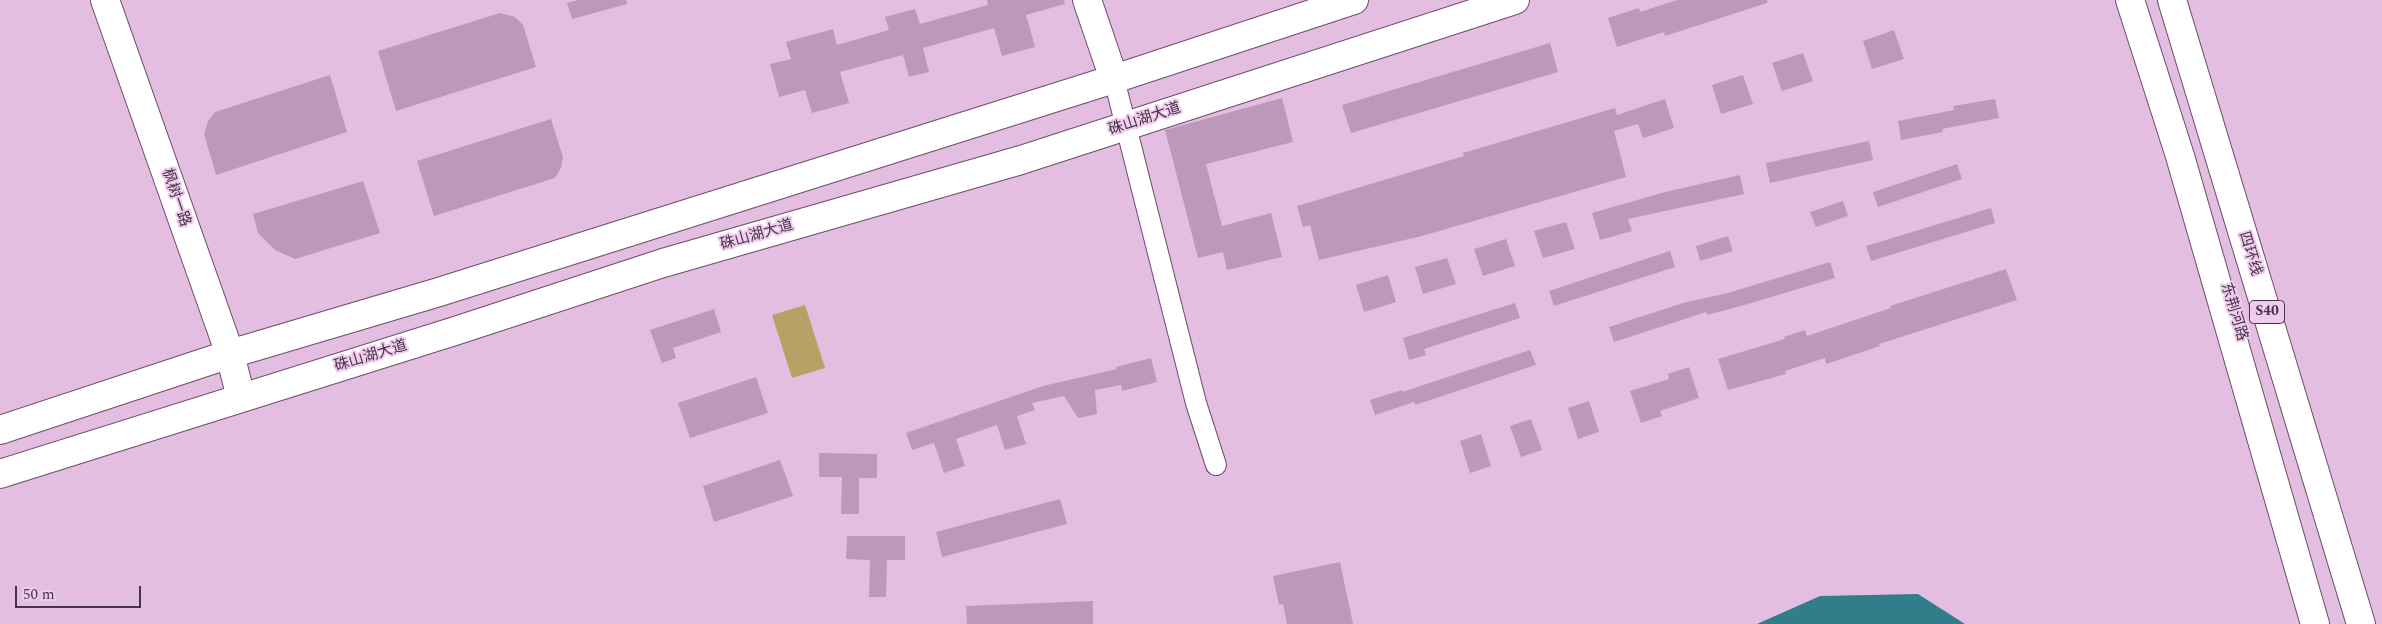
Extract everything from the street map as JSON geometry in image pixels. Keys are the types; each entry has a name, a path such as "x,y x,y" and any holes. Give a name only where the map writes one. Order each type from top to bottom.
{"main road":[{"name":"枫树一路","path":"106,0 230,354 241,398"},
{"path":"1088,0 1114,79"},
{"path":"0,430 230,354 439,292 1114,79 1354,0"},
{"name":"硃山湖大道","path":"0,474 663,263 1021,160 1515,0"},
{"name":"S40","path":"2130,0 2180,156 2316,624"},
{"name":"东荆河路","path":"2140,0 2326,624"},
{"name":"四环线","path":"2172,0 2361,624"}],"street":[{"path":"1114,79 1196,403 1216,465"}],"shaded area":[{"path":"805,305 825,368 792,378 772,315"},
{"path":"1918,594 1965,624 1757,624 1820,596"}],"building":[{"path":"578,0 626,0 627,4 572,19 567,3"},
{"path":"987,0 1064,0 1065,4 1026,15 1035,47 1002,56 994,28 923,48 929,72 909,77 903,55 840,72 849,103 812,113 805,90 779,97 770,64 791,59 786,42 833,29 837,45 889,30 885,17 915,9 920,24 988,5"},
{"path":"1677,0 1767,0 1767,3 1665,36 1664,32 1617,47 1608,18 1639,8 1640,12"},
{"path":"500,13 515,17 523,25 536,67 396,111 378,51"},
{"path":"1894,30 1904,59 1872,69 1863,41"},
{"path":"1550,43 1558,72 1351,133 1342,105"},
{"path":"1803,53 1813,81 1782,91 1772,63"},
{"path":"330,75 347,132 216,175 204,134 208,121 215,112"},
{"path":"1743,75 1753,104 1721,114 1712,85"},
{"path":"1282,98 1293,142 1206,164 1222,226 1271,213 1282,257 1227,270 1223,252 1198,258 1165,130"},
{"path":"1665,99 1674,128 1643,138 1638,124 1614,131 1626,177 1422,236 1319,260 1310,225 1303,227 1297,206 1464,156 1463,153 1615,108 1617,115"},
{"path":"1995,99 1999,118 1942,129 1943,132 1901,140 1898,121 1954,110 1953,106"},
{"path":"551,119 563,157 561,168 555,178 434,216 417,161"},
{"path":"1869,141 1873,160 1770,183 1766,163"},
{"path":"1957,164 1962,179 1878,207 1873,192"},
{"path":"1740,175 1744,194 1628,219 1632,231 1600,240 1592,213 1665,192"},
{"path":"363,181 380,233 295,259 275,250 258,233 253,214"},
{"path":"1843,201 1848,216 1816,227 1810,212"},
{"path":"1991,208 1995,223 1871,261 1866,246"},
{"path":"1566,222 1575,249 1543,258 1534,231"},
{"path":"1728,236 1733,251 1700,261 1696,246"},
{"path":"1506,239 1515,266 1483,276 1474,249"},
{"path":"1670,251 1675,267 1554,306 1549,291"},
{"path":"1447,258 1456,284 1423,294 1415,267"},
{"path":"1830,262 1835,278 1741,306 1707,315 1706,312 1614,342 1609,327 1683,303 1728,293"},
{"path":"2006,269 2017,300 1879,344 1880,346 1826,364 1825,358 1785,371 1786,374 1728,390 1718,359 1785,339 1784,337 1805,330 1807,336 1891,308 1890,306"},
{"path":"1388,275 1396,302 1364,312 1356,285"},
{"path":"1515,303 1520,318 1424,349 1426,355 1409,360 1403,338"},
{"path":"714,309 721,332 673,348 676,358 662,363 650,330"},
{"path":"1530,350 1536,365 1415,405 1414,402 1375,415 1370,400 1402,390 1402,392"},
{"path":"1151,358 1157,382 1122,391 1121,385 1095,390 1097,414 1078,418 1064,396 1032,403 1035,410 1017,416 1026,444 1005,450 997,425 956,439 965,466 944,473 934,443 912,450 906,433 1043,386 1117,369 1116,367"},
{"path":"1689,367 1699,398 1660,411 1662,416 1641,423 1630,391 1669,379 1668,374"},
{"path":"756,377 768,413 690,438 678,403"},
{"path":"1589,401 1599,432 1578,439 1568,408"},
{"path":"1531,419 1542,450 1521,457 1510,426"},
{"path":"1481,434 1491,466 1470,473 1460,441"},
{"path":"819,453 877,454 877,478 859,478 859,514 841,514 842,477 819,477"},
{"path":"780,460 793,496 714,522 703,486"},
{"path":"1060,499 1067,524 942,557 936,532"},
{"path":"847,536 905,536 905,560 887,560 886,597 869,597 870,560 846,559"},
{"path":"1340,562 1353,624 1287,624 1283,604 1279,605 1273,576"},
{"path":"1093,601 1093,624 967,624 966,606"}]}
